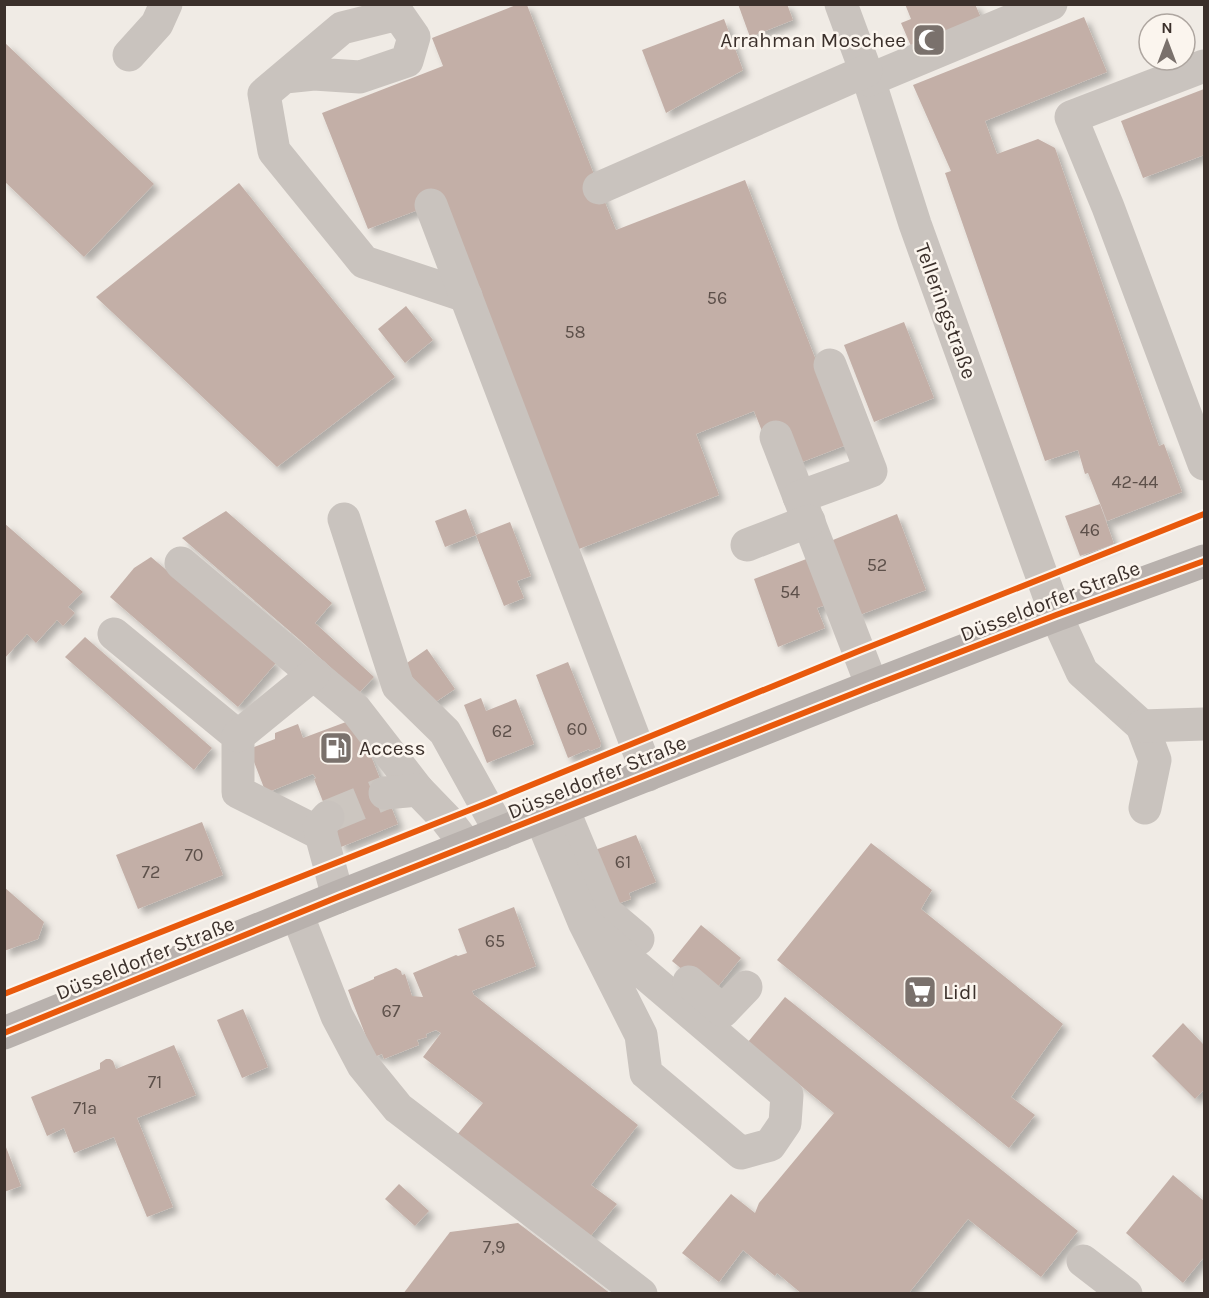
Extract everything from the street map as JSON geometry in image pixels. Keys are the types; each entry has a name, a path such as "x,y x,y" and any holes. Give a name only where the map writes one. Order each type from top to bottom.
{"main road":[{"name":"Düsseldorfer Straße","path":"4,1033 338,897 872,686 1204,561"}],"street":[{"path":"129,55 157,24 166,4"},
{"name":"Telleringstraße","path":"841,4 918,233 1056,615 1082,672 1142,726"},
{"path":"599,188 867,76 1051,4"},
{"path":"1204,66 1071,117 1108,207 1204,464"},
{"path":"285,77 264,94 273,152 364,262 466,296"},
{"path":"431,205 648,775"},
{"path":"747,545 871,471 830,365"},
{"path":"776,437 872,686"},
{"path":"344,519 398,686 445,732 501,833"},
{"path":"182,562 356,710 418,790 446,819 467,846"},
{"path":"114,634 238,736"},
{"path":"238,736 314,674"},
{"path":"1145,808 1155,760 1142,726 1204,724"},
{"path":"238,736 238,792 325,825 338,897"},
{"path":"385,793 418,790"},
{"path":"552,813 584,922 641,1035 646,1073 741,1153 770,1145 785,1123 787,1095 584,922"},
{"path":"552,813 606,912 723,1011 746,987"},
{"path":"297,914 337,1016 363,1065 398,1108 641,1293"},
{"path":"1083,1262 1126,1293"}],"building":[{"path":"738,4 787,4 793,20 750,37"},
{"name":"Arrahman Moschee","path":"905,4 975,4 985,27 914,53 901,23 911,19"},
{"path":"516,5 527,5 616,230 745,180 849,444 797,464 766,441 754,411 696,434 719,495 579,549 431,205 368,229 322,113 443,66 432,38"},
{"path":"1084,17 1107,72 985,121 997,154 1038,139 1055,148 1159,446 1164,444 1182,492 1107,521 1088,473 1085,474 1078,450 1045,461 945,173 951,171 913,85"},
{"path":"724,19 743,70 666,113 642,50"},
{"path":"4,42 154,184 84,257 4,181"},
{"path":"1204,89 1204,155 1143,178 1121,121"},
{"path":"239,183 395,377 277,467 96,297"},
{"path":"406,306 433,340 405,363 378,329"},
{"path":"904,322 934,398 874,422 844,345"},
{"path":"1100,504 1114,544 1080,556 1065,516"},
{"path":"466,509 476,535 445,547 435,521"},
{"path":"226,511 332,603 315,623 374,677 359,693 182,538"},
{"path":"897,514 926,590 857,616 828,542"},
{"path":"510,522 531,576 517,581 524,598 504,606 476,535"},
{"path":"4,523 83,592 68,607 75,613 63,626 57,620 36,643 27,634 4,659"},
{"path":"151,557 276,663 238,707 110,597 134,568"},
{"path":"809,558 826,605 817,608 825,628 778,647 754,579"},
{"path":"85,637 212,748 194,770 65,657"},
{"path":"427,649 455,689 431,705 404,665"},
{"path":"568,662 601,743 600,747 568,758 536,675"},
{"path":"481,698 486,711 516,699 534,744 487,763 464,705"},
{"path":"346,722 372,756 398,824 341,847 313,774 266,793 249,749 275,739 275,733 298,724 303,738"},
{"path":"202,822 223,875 138,909 116,855"},
{"path":"636,835 656,882 629,893 631,899 609,907 595,850"},
{"name":"Lidl","path":"871,843 932,890 921,909 1063,1024 1011,1097 1035,1115 1009,1148 777,960"},
{"path":"4,887 44,922 38,939 4,951"},
{"path":"514,907 536,966 472,991 474,995 638,1125 591,1185 617,1204 588,1239 457,1135 483,1103 423,1057 441,1033 436,1030 426,1034 427,1037 417,1040 419,1045 384,1059 382,1054 374,1057 348,990 396,968 401,971 402,975 405,974 412,996 423,997 413,973 456,955 467,953 458,929"},
{"path":"701,925 741,958 712,994 672,961"},
{"path":"785,997 1078,1231 1041,1277 968,1219 908,1294 802,1294 777,1273 775,1276 743,1250 719,1282 682,1253 731,1194 755,1213 759,1203 834,1113 748,1042"},
{"path":"243,1009 268,1067 242,1078 217,1020"},
{"path":"1183,1023 1204,1045 1204,1090 1195,1099 1152,1056"},
{"path":"174,1045 196,1095 137,1118 173,1207 147,1217 114,1137 74,1153 64,1128 47,1136 31,1097 100,1069 100,1063 106,1059 113,1061 116,1069"},
{"path":"4,1142 21,1186 4,1192"},
{"path":"1173,1175 1204,1201 1204,1257 1183,1283 1126,1233"},
{"path":"399,1184 429,1211 415,1226 385,1199"},
{"path":"518,1223 611,1294 403,1294 450,1232"}],"tunnel":[{"path":"329,816 385,793"}],"cycle path":[{"path":"4,994 485,804 859,651 1204,514"},
{"path":"4,1033 338,897 872,686 1204,561"}],"place":[{"name":"Arrahman Moschee","path":"929,40"},
{"name":"Access","path":"336,748"},
{"name":"Lidl","path":"920,992"}]}
